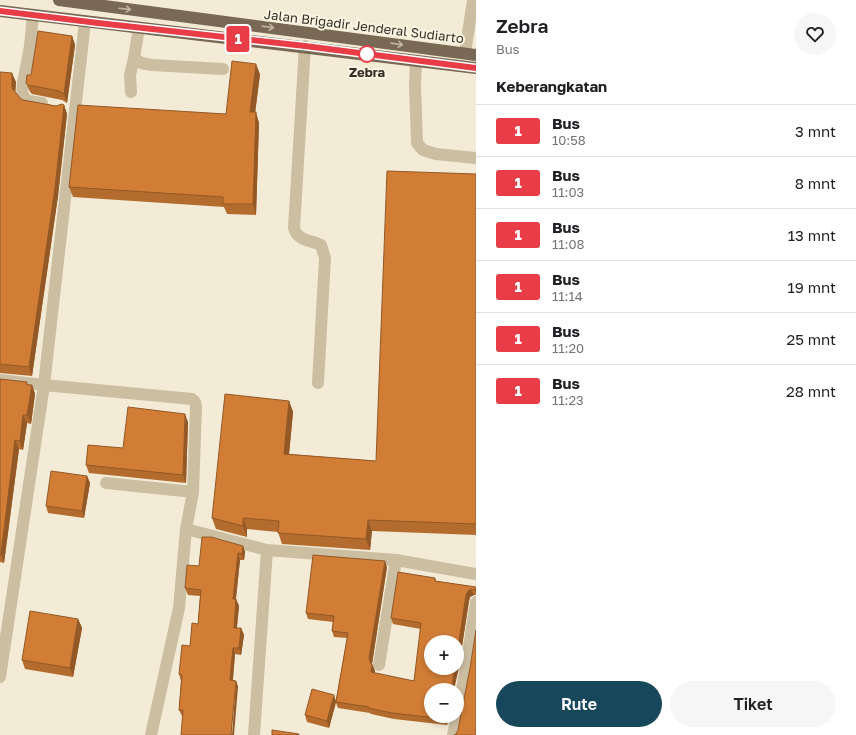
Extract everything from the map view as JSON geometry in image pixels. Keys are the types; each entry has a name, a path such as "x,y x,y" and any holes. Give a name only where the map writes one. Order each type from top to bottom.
{"main road":[{"name":"Jalan Brigadir Jenderal Sudiarto","path":"59,0 471,54"},
{"path":"0,11 85,22 305,46 476,68"}],"street":[{"path":"471,54 473,0"},
{"path":"33,15 30,46 22,95 28,101 55,106"},
{"path":"0,677 44,385 85,22"},
{"path":"131,92 130,75 139,28"},
{"path":"305,46 294,228 295,234 300,238 321,245 325,258 318,383"},
{"path":"134,58 141,63 152,65 223,69"},
{"path":"416,61 415,86 417,143 423,150 436,154 476,158"},
{"path":"0,380 192,399 195,402 193,492 186,529 179,608 151,735"},
{"path":"106,483 193,492"},
{"path":"186,529 267,550 396,560 476,574"},
{"path":"254,735 267,550"},
{"path":"380,665 396,560"},
{"path":"464,683 476,602"},
{"path":"453,735 456,723"}],"building":[{"path":"38,31 72,36 64,94 59,91 28,85 26,83 27,75 31,75"},
{"path":"232,61 256,64 250,112 256,112 253,204 223,204 223,197 69,187 78,105 226,114"},
{"path":"0,72 12,73 12,88 23,100 56,106 62,104 64,105 55,188 29,367 0,364"},
{"path":"387,171 476,174 476,524 368,520 366,539 278,533 279,521 243,518 243,526 212,518 225,394 289,401 284,454 376,461"},
{"path":"0,379 27,382 27,385 32,385 27,415 23,415 20,441 15,440 1,554 0,554"},
{"path":"128,407 185,414 183,475 86,465 88,445 123,448"},
{"path":"51,471 87,476 82,511 46,506"},
{"path":"202,537 211,537 243,546 242,554 238,553 233,599 236,599 234,628 241,628 239,648 233,648 230,680 236,681 231,734 233,735 181,735 183,710 179,710 182,675 179,674 182,645 190,646 192,623 198,624 201,590 185,588 187,565 199,566"},
{"path":"313,555 385,561 369,658 372,665 371,672 414,681 421,623 391,618 398,572 435,578 435,581 476,587 476,590 471,589 466,595 460,635 424,635 424,675 454,675 452,683 424,683 424,717 392,713 368,708 369,707 336,702 348,633 332,631 334,616 306,613"},
{"path":"30,611 78,619 70,668 22,660"},
{"path":"476,630 476,735 454,735 458,730 459,723 464,723 464,699"},
{"path":"312,689 334,695 327,721 305,715"},
{"path":"272,730 299,734 299,735 272,735"}],"bus line":[{"name":"1","path":"0,11 305,46 476,68"}],"place":[{"name":"Zebra","path":"367,54"}]}
